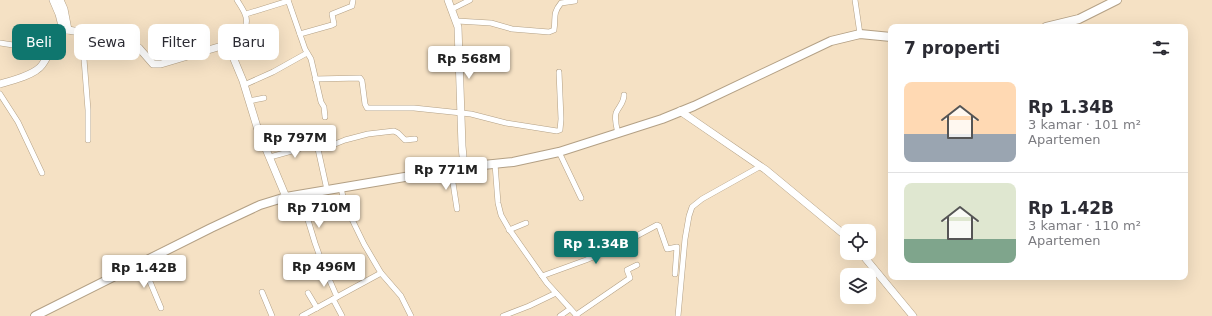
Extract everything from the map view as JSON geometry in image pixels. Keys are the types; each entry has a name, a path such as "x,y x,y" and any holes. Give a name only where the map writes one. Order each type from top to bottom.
{"main road":[{"path":"1058,24 1078,19 1117,0"},
{"path":"35,316 260,205 300,194 464,168 513,162 559,152 656,122 694,106 831,41 860,34 888,37"}],"street":[{"path":"53,0 63,24"},
{"path":"60,0 64,9 65,24"},
{"path":"237,0 246,14 246,24"},
{"path":"300,34 334,24 332,14 352,6 353,0"},
{"path":"448,0 458,27 464,168"},
{"path":"452,9 470,0"},
{"path":"856,0 860,34"},
{"path":"246,14 288,1 307,53 310,57 321,102 324,107 325,117"},
{"path":"457,21 486,23 512,29 549,32 554,30 554,16 561,3 563,1 575,1"},
{"path":"0,42 12,45"},
{"path":"140,49 153,64 161,64 218,47"},
{"path":"244,85 273,72 307,53"},
{"path":"0,84 26,76 41,67 45,60"},
{"path":"83,60 88,110 88,140"},
{"path":"234,60 244,85 258,130 286,197"},
{"path":"315,79 361,79 364,104 367,108 414,108 461,113 482,116 506,123 558,131 561,119 559,72"},
{"path":"0,94 18,122 42,173"},
{"path":"618,134 615,117 624,101 624,95"},
{"path":"248,101 264,98"},
{"path":"680,111 761,166 840,231"},
{"path":"327,190 318,148 324,146 325,148 345,140 368,134 394,131 405,140 415,139"},
{"path":"270,157 299,149 308,144 321,140 323,141 324,146"},
{"path":"559,152 580,198"},
{"path":"495,164 498,203 501,215 509,230 542,276 576,315 629,279 627,270 637,265"},
{"path":"675,274 692,207 702,199 761,166"},
{"path":"451,170 457,209"},
{"path":"341,188 345,205 380,273 401,296 411,316"},
{"path":"300,194 315,243 342,316"},
{"path":"509,230 526,223"},
{"path":"542,276 593,257 657,225 659,226 667,249 677,247 678,316"},
{"path":"867,260 913,316"},
{"path":"140,263 148,277 161,308"},
{"path":"302,316 380,273"},
{"path":"262,292 272,316"},
{"path":"308,293 317,308"},
{"path":"503,316 530,306 556,293"},
{"path":"560,316 570,309"}]}
